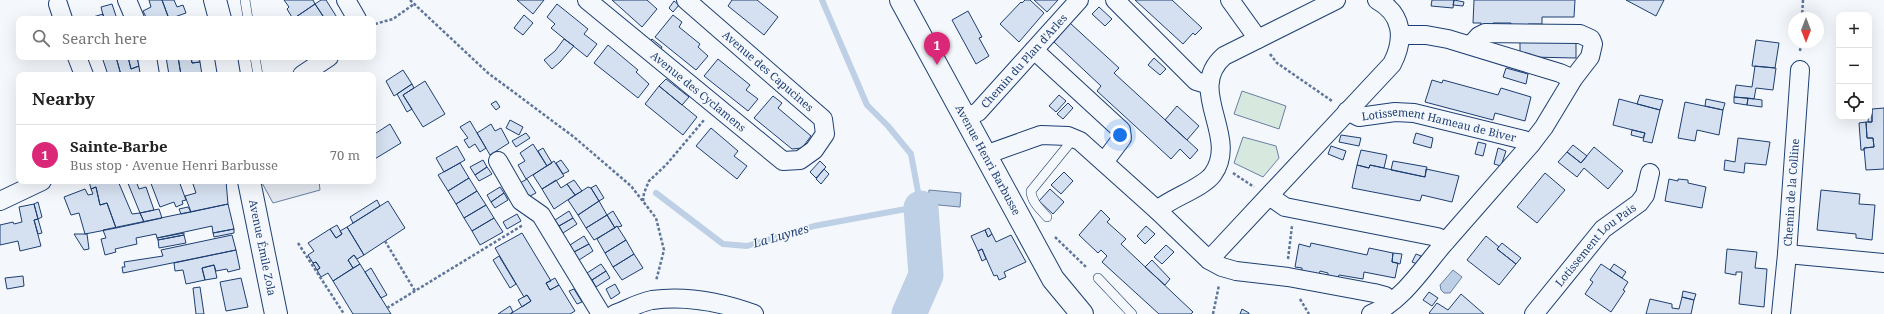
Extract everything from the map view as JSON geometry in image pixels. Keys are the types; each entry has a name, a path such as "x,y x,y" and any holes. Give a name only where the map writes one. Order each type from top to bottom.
{"main road":[{"path":"215,0 219,16"},
{"name":"Avenue Henri Barbusse","path":"901,0 1053,279 1082,314"},
{"path":"226,60 228,72"},
{"name":"Avenue Émile Zola","path":"250,184 276,314"}],"street":[{"path":"127,0 135,16"},
{"path":"346,0 355,16"},
{"name":"Avenue des Cyclamens","path":"587,0 783,161 800,160 814,150"},
{"name":"Avenue des Capucines","path":"686,0 823,119 825,134 814,150"},
{"name":"Chemin du Plan d'Arles","path":"965,118 978,112 1079,0"},
{"path":"1115,0 1196,81 1209,85"},
{"path":"1230,0 1258,39"},
{"path":"1157,210 1175,197 1201,184 1212,175 1219,164 1222,150 1221,138 1211,101 1209,85 1217,62 1224,56 1336,0"},
{"name":"Lotissement Hameau de Biver","path":"1216,264 1269,196 1392,64 1399,51 1400,35 1397,17 1384,2"},
{"name":"Lotissement Hameau de Biver","path":"1371,314 1392,301 1408,287 1531,144 1544,127 1592,51 1593,44 1591,39 1586,35 1580,34 1485,33 1479,36 1471,45"},
{"path":"1400,35 1426,35 1471,45 1560,73 1573,79"},
{"path":"1034,50 1121,130 1122,138 1104,162"},
{"path":"78,60 83,72"},
{"path":"148,60 150,72"},
{"path":"306,72 324,60"},
{"name":"Chemin de la Colline","path":"1781,314 1787,254 1800,70"},
{"name":"Lotissement Hameau de Biver","path":"1347,111 1359,117 1395,112 1414,113 1524,140 1531,144"},
{"path":"986,155 1041,135 1068,136 1074,138 1080,141 1104,162 1216,264 1236,271 1288,278 1374,293 1385,296 1392,301"},
{"path":"498,161 521,201 541,215 601,314"},
{"name":"Lotissement Lou Pais","path":"1534,314 1603,229 1639,203 1645,195 1650,173"},
{"path":"0,201 36,184"},
{"path":"1269,196 1285,207 1437,237 1446,241"},
{"path":"1787,254 1884,263"},
{"path":"614,314 651,301 679,298 706,300 754,314"}],"lane":[{"path":"245,0 248,16"},
{"path":"256,60 258,72"},
{"path":"1047,217 1034,202 1031,196 1031,191 1074,138"},
{"path":"1098,278 1132,314"}],"path":[{"path":"410,0 499,82 574,137 631,186 656,218 664,250 651,301"},
{"path":"1802,12 1803,0"},
{"path":"376,23 393,19 414,4"},
{"path":"1258,39 1277,63 1347,111"},
{"path":"642,201 649,181 666,166 716,106"},
{"path":"1219,164 1269,196"},
{"path":"387,308 541,215"},
{"path":"1054,236 1098,278"},
{"path":"385,241 415,291"},
{"path":"298,243 344,314"},
{"path":"1213,314 1216,264"}],"shaded area":[{"path":"1242,91 1286,106 1279,129 1234,114"},
{"path":"1243,137 1276,146 1279,158 1263,177 1234,163"},
{"path":"263,184 319,184 320,190 273,203"}],"water":[{"path":"929,190 961,193 960,207 928,204"},
{"path":"1453,270 1462,277 1450,293 1444,293 1441,290 1440,285"}],"building":[{"path":"149,0 162,0 168,16 146,16 143,11 151,7"},
{"path":"162,0 174,0 177,7 183,5 186,13 178,16 168,16"},
{"path":"284,0 313,0 315,4 297,16 291,16 287,9 289,7"},
{"path":"321,0 326,0 336,16 323,16 315,4"},
{"path":"517,0 544,0 533,14"},
{"path":"612,0 647,0 657,9 642,27"},
{"path":"732,0 757,0 778,17 764,35 728,6"},
{"path":"1025,0 1030,0 1044,13 1019,42 1000,24 1021,2 1022,3"},
{"path":"1034,0 1058,0 1047,12"},
{"path":"1135,0 1172,0 1202,28 1195,35 1193,33 1183,44"},
{"path":"1432,0 1454,0 1453,8 1431,6"},
{"path":"1454,0 1464,2 1463,6 1453,5"},
{"path":"1474,0 1575,0 1574,17 1542,17 1542,24 1528,24 1528,28 1511,28 1511,23 1493,23 1492,28 1481,27 1481,23 1473,23"},
{"path":"1626,0 1664,0 1656,16"},
{"path":"674,1 679,5 673,12 669,8"},
{"path":"112,4 116,16 103,16 101,7"},
{"path":"315,4 323,16 297,16"},
{"path":"557,4 588,29 584,34 597,44 587,57 551,28 555,24 547,17"},
{"path":"1099,7 1112,19 1105,26 1092,14"},
{"path":"968,11 982,37 979,38 989,56 976,64 952,20"},
{"path":"524,15 533,23 523,35 514,28"},
{"path":"673,15 682,22 679,27 700,44 698,47 708,56 696,70 655,37"},
{"path":"1070,23 1119,68 1114,73 1198,150 1190,159 1180,149 1171,159 1097,91 1101,86 1054,42"},
{"path":"564,39 574,46 552,69 544,60 555,51"},
{"path":"652,39 662,47 661,49 650,41"},
{"path":"1520,40 1576,42 1576,58 1530,57 1530,54 1520,54"},
{"path":"1756,40 1779,43 1775,68 1752,66"},
{"path":"608,45 638,70 636,72 649,84 638,98 594,63"},
{"path":"1154,58 1166,69 1160,75 1148,65"},
{"path":"718,59 750,85 746,90 758,99 748,111 704,76"},
{"path":"103,60 117,60 120,72 107,72"},
{"path":"117,60 129,60 131,69 139,66 140,72 120,72"},
{"path":"129,60 138,60 139,66 131,69"},
{"path":"166,60 178,60 180,72 168,72"},
{"path":"178,60 192,60 192,63 200,62 202,72 180,72"},
{"path":"192,60 200,60 200,62 192,63"},
{"path":"1755,66 1776,68 1773,90 1756,88 1754,99 1734,97 1736,85 1752,87"},
{"path":"1506,68 1528,74 1526,84 1503,77"},
{"path":"403,70 412,84 394,96 386,81"},
{"path":"666,79 689,97 682,105 659,86"},
{"path":"1432,80 1442,83 1443,80 1498,95 1501,88 1531,97 1525,121 1495,113 1493,120 1425,102"},
{"path":"425,81 445,114 423,127 403,95"},
{"path":"412,84 414,88 403,95 412,109 407,112 397,94"},
{"path":"659,86 697,117 683,135 645,104"},
{"path":"1059,95 1066,101 1056,112 1049,106"},
{"path":"1640,95 1663,100 1660,110 1637,104"},
{"path":"773,96 782,103 778,108 811,136 802,148 792,149 754,118"},
{"path":"1734,97 1748,98 1747,105 1734,103"},
{"path":"1748,98 1762,100 1762,107 1747,105"},
{"path":"1619,99 1660,110 1652,143 1643,141 1645,133 1613,125"},
{"path":"1706,99 1725,103 1723,110 1705,106"},
{"path":"496,101 500,107 496,110 491,104"},
{"path":"1685,102 1723,110 1719,135 1697,130 1695,141 1678,138"},
{"path":"1068,103 1073,108 1063,119 1057,114"},
{"path":"1177,106 1199,126 1187,140 1165,120"},
{"path":"1884,108 1884,169 1866,170 1864,148 1874,147 1873,138 1867,138 1866,122 1872,122 1872,109"},
{"path":"510,120 523,127 519,135 506,128"},
{"path":"470,121 486,148 480,152 475,144 469,148 464,140 468,138 460,127"},
{"path":"1866,122 1867,138 1873,138 1874,147 1864,148 1864,150 1861,150 1859,123"},
{"path":"390,124 401,143 376,158 376,133"},
{"path":"491,124 495,131 501,128 509,143 490,155 477,133"},
{"path":"711,128 738,151 734,156 747,166 737,179 696,146"},
{"path":"1632,130 1645,133 1643,138 1631,135"},
{"path":"526,133 530,138 516,147 512,141"},
{"path":"1416,133 1433,138 1431,148 1413,143"},
{"path":"1341,135 1361,138 1359,146 1339,142"},
{"path":"1738,138 1770,142 1766,165 1745,163 1744,173 1724,170 1725,160 1735,162"},
{"path":"1478,142 1486,144 1483,156 1475,154"},
{"path":"533,144 547,166 526,179 518,165 525,161 520,153"},
{"path":"1573,145 1587,156 1581,163 1567,152"},
{"path":"457,146 465,160 444,172 436,158"},
{"path":"1331,146 1346,151 1343,160 1328,154"},
{"path":"1594,147 1623,171 1608,189 1584,168 1577,177 1558,162 1567,152 1581,163"},
{"path":"543,148 552,163 547,166 538,151"},
{"path":"1498,148 1506,151 1501,166 1494,164"},
{"path":"1361,150 1387,155 1384,168 1370,165 1369,168 1357,165"},
{"path":"483,160 487,167 475,175 470,167"},
{"path":"561,160 569,171 563,174 556,163"},
{"path":"554,161 564,176 542,189 533,175"},
{"path":"820,161 826,167 816,178 810,172"},
{"path":"1393,161 1427,167 1425,177 1391,170"},
{"path":"460,163 469,178 448,191 438,175"},
{"path":"1357,165 1369,168 1370,165 1425,177 1426,169 1459,176 1452,202 1422,195 1420,201 1352,188"},
{"path":"487,167 492,174 479,181 475,175"},
{"path":"824,169 829,174 821,184 816,179"},
{"path":"1064,172 1073,181 1061,194 1051,185"},
{"path":"1545,173 1565,190 1537,223 1517,207"},
{"path":"469,178 477,191 456,204 448,191"},
{"path":"527,179 536,193 528,197 520,183"},
{"path":"1669,179 1678,181 1678,179 1688,180 1688,183 1706,187 1702,208 1665,201"},
{"path":"556,180 561,188 567,184 575,195 554,209 542,189"},
{"path":"574,180 582,191 575,195 567,184"},
{"path":"90,184 119,184 132,214 140,213 144,222 116,228 107,203 100,205 96,187 91,189"},
{"path":"128,184 137,184 139,189 146,187 154,210 140,213"},
{"path":"151,184 180,184 186,200 182,201 183,204 176,207 174,202 160,207"},
{"path":"193,184 226,184 228,204 191,212 185,196 196,193"},
{"path":"596,185 604,198 599,201 591,188"},
{"path":"96,187 100,205 107,203 116,228 85,234 79,213 71,215 64,197 85,189 88,195 93,194 91,189"},
{"path":"500,187 504,193 491,202 487,195"},
{"path":"588,187 591,188 599,201 578,215 568,200"},
{"path":"1050,189 1064,202 1053,214 1039,201"},
{"path":"1821,190 1860,194 1859,204 1875,205 1872,240 1856,238 1856,234 1817,230"},
{"path":"477,191 486,205 464,218 456,204"},
{"path":"504,193 508,200 495,208 491,202"},
{"path":"377,200 380,206 353,223 350,217"},
{"path":"388,201 405,228 364,255 347,227"},
{"path":"599,201 607,215 586,228 578,215"},
{"path":"38,202 42,217 38,219 34,204"},
{"path":"34,204 38,219 34,220 41,246 20,251 18,241 0,245 0,225 13,222 14,224 22,222 19,207"},
{"path":"228,204 234,229 213,233 212,226 157,238 156,234 136,238 137,244 115,249 116,252 105,255 101,239 106,238 103,230"},
{"path":"486,205 494,218 472,231 464,218"},
{"path":"188,207 191,212 181,214 179,209"},
{"path":"159,209 162,218 144,222 140,213"},
{"path":"1101,210 1110,219 1107,222 1126,239 1121,244 1193,312 1191,314 1159,314 1102,262 1107,256 1101,250 1098,253 1079,235"},
{"path":"569,211 573,218 559,226 555,220"},
{"path":"613,211 622,226 617,226 615,228 607,215"},
{"path":"517,214 521,221 507,229 503,222"},
{"path":"607,215 615,228 594,240 586,228"},
{"path":"494,218 503,232 480,245 472,231"},
{"path":"573,218 577,224 563,233 559,226"},
{"path":"38,219 42,233 38,234 34,220"},
{"path":"337,225 342,234 336,238 330,229"},
{"path":"617,226 626,240 605,253 597,239"},
{"path":"1146,226 1155,234 1145,244 1137,236"},
{"path":"347,227 364,255 357,259 354,255 348,260 353,268 333,281 328,273 321,277 317,270 320,268 316,262 313,263 308,255 314,251 308,243 330,229 336,238 342,234 340,231"},
{"path":"989,228 992,234 988,237 985,230"},
{"path":"234,229 234,233 214,237 213,233"},
{"path":"985,230 988,237 992,234 996,242 1011,235 1026,262 1004,272 1006,277 999,280 997,275 994,276 982,249 978,251 971,236"},
{"path":"184,233 184,235 158,240 157,238"},
{"path":"522,233 551,281 546,283 550,290 559,285 575,311 570,314 510,314 531,301 527,295 524,297 495,248"},
{"path":"74,234 87,234 89,249 84,250"},
{"path":"184,235 186,243 159,248 158,240"},
{"path":"232,235 236,250 123,273 122,267 125,267 124,262 163,256 161,250"},
{"path":"584,236 589,244 574,252 570,245"},
{"path":"1486,236 1499,247 1497,249 1516,264 1499,285 1467,260"},
{"path":"626,240 634,254 613,267 605,253"},
{"path":"1311,243 1367,255 1369,248 1393,253 1392,262 1398,263 1395,278 1364,272 1363,279 1339,275 1338,278 1328,276 1328,273 1320,271 1319,275 1302,271 1302,268 1295,267 1299,244 1310,247"},
{"path":"1502,243 1521,258 1516,264 1497,249"},
{"path":"589,244 593,251 579,260 574,252"},
{"path":"1166,245 1174,252 1162,264 1154,257"},
{"path":"982,249 986,259 982,261 978,251"},
{"path":"1727,249 1757,252 1755,268 1767,269 1764,307 1739,304 1742,272 1736,272 1736,275 1725,273"},
{"path":"236,250 240,269 228,272 227,269 216,271 214,265 202,268 205,280 186,284 183,270 175,271 174,263"},
{"path":"1393,253 1402,254 1400,264 1392,262"},
{"path":"634,254 643,268 622,280 613,267"},
{"path":"1416,254 1421,256 1417,264 1412,262"},
{"path":"354,255 360,264 353,268 348,260"},
{"path":"499,256 516,284 510,288 493,260"},
{"path":"1152,260 1170,279 1165,285 1145,267"},
{"path":"316,262 320,268 317,270 313,263"},
{"path":"360,264 391,314 353,314 333,281"},
{"path":"601,264 606,271 592,280 587,273"},
{"path":"1601,264 1628,282 1623,290 1625,291 1611,312 1585,294 1593,282 1590,280"},
{"path":"1614,264 1626,272 1622,278 1610,270"},
{"path":"214,265 217,278 205,280 202,268"},
{"path":"371,268 387,295 381,298 365,272"},
{"path":"606,271 610,278 596,287 592,280"},
{"path":"23,276 24,286 7,289 5,278"},
{"path":"241,278 248,307 226,311 220,282"},
{"path":"555,278 559,285 550,290 546,283"},
{"path":"615,284 620,293 611,299 606,289"},
{"path":"200,287 204,314 196,314 193,288"},
{"path":"574,289 582,302 577,304 569,291"},
{"path":"1683,291 1696,294 1694,300 1682,297"},
{"path":"1429,292 1438,298 1432,306 1423,300"},
{"path":"1461,294 1484,314 1429,313 1437,303 1448,310"},
{"path":"527,295 531,301 522,307 518,300"},
{"path":"1682,297 1694,300 1691,314 1646,314 1650,299 1672,304 1672,308 1679,309"},
{"path":"510,306 513,312 510,314 498,314"},
{"path":"1242,309 1249,313 1249,314 1240,314"}],"waterway":[{"name":"La Luynes","path":"656,193 723,244 747,246 814,226 906,209 921,208 911,154 888,126 867,105 822,0"},
{"path":"909,314 926,275 921,208"}],"place":[{"name":"Sainte-Barbe","path":"937,65"}]}
